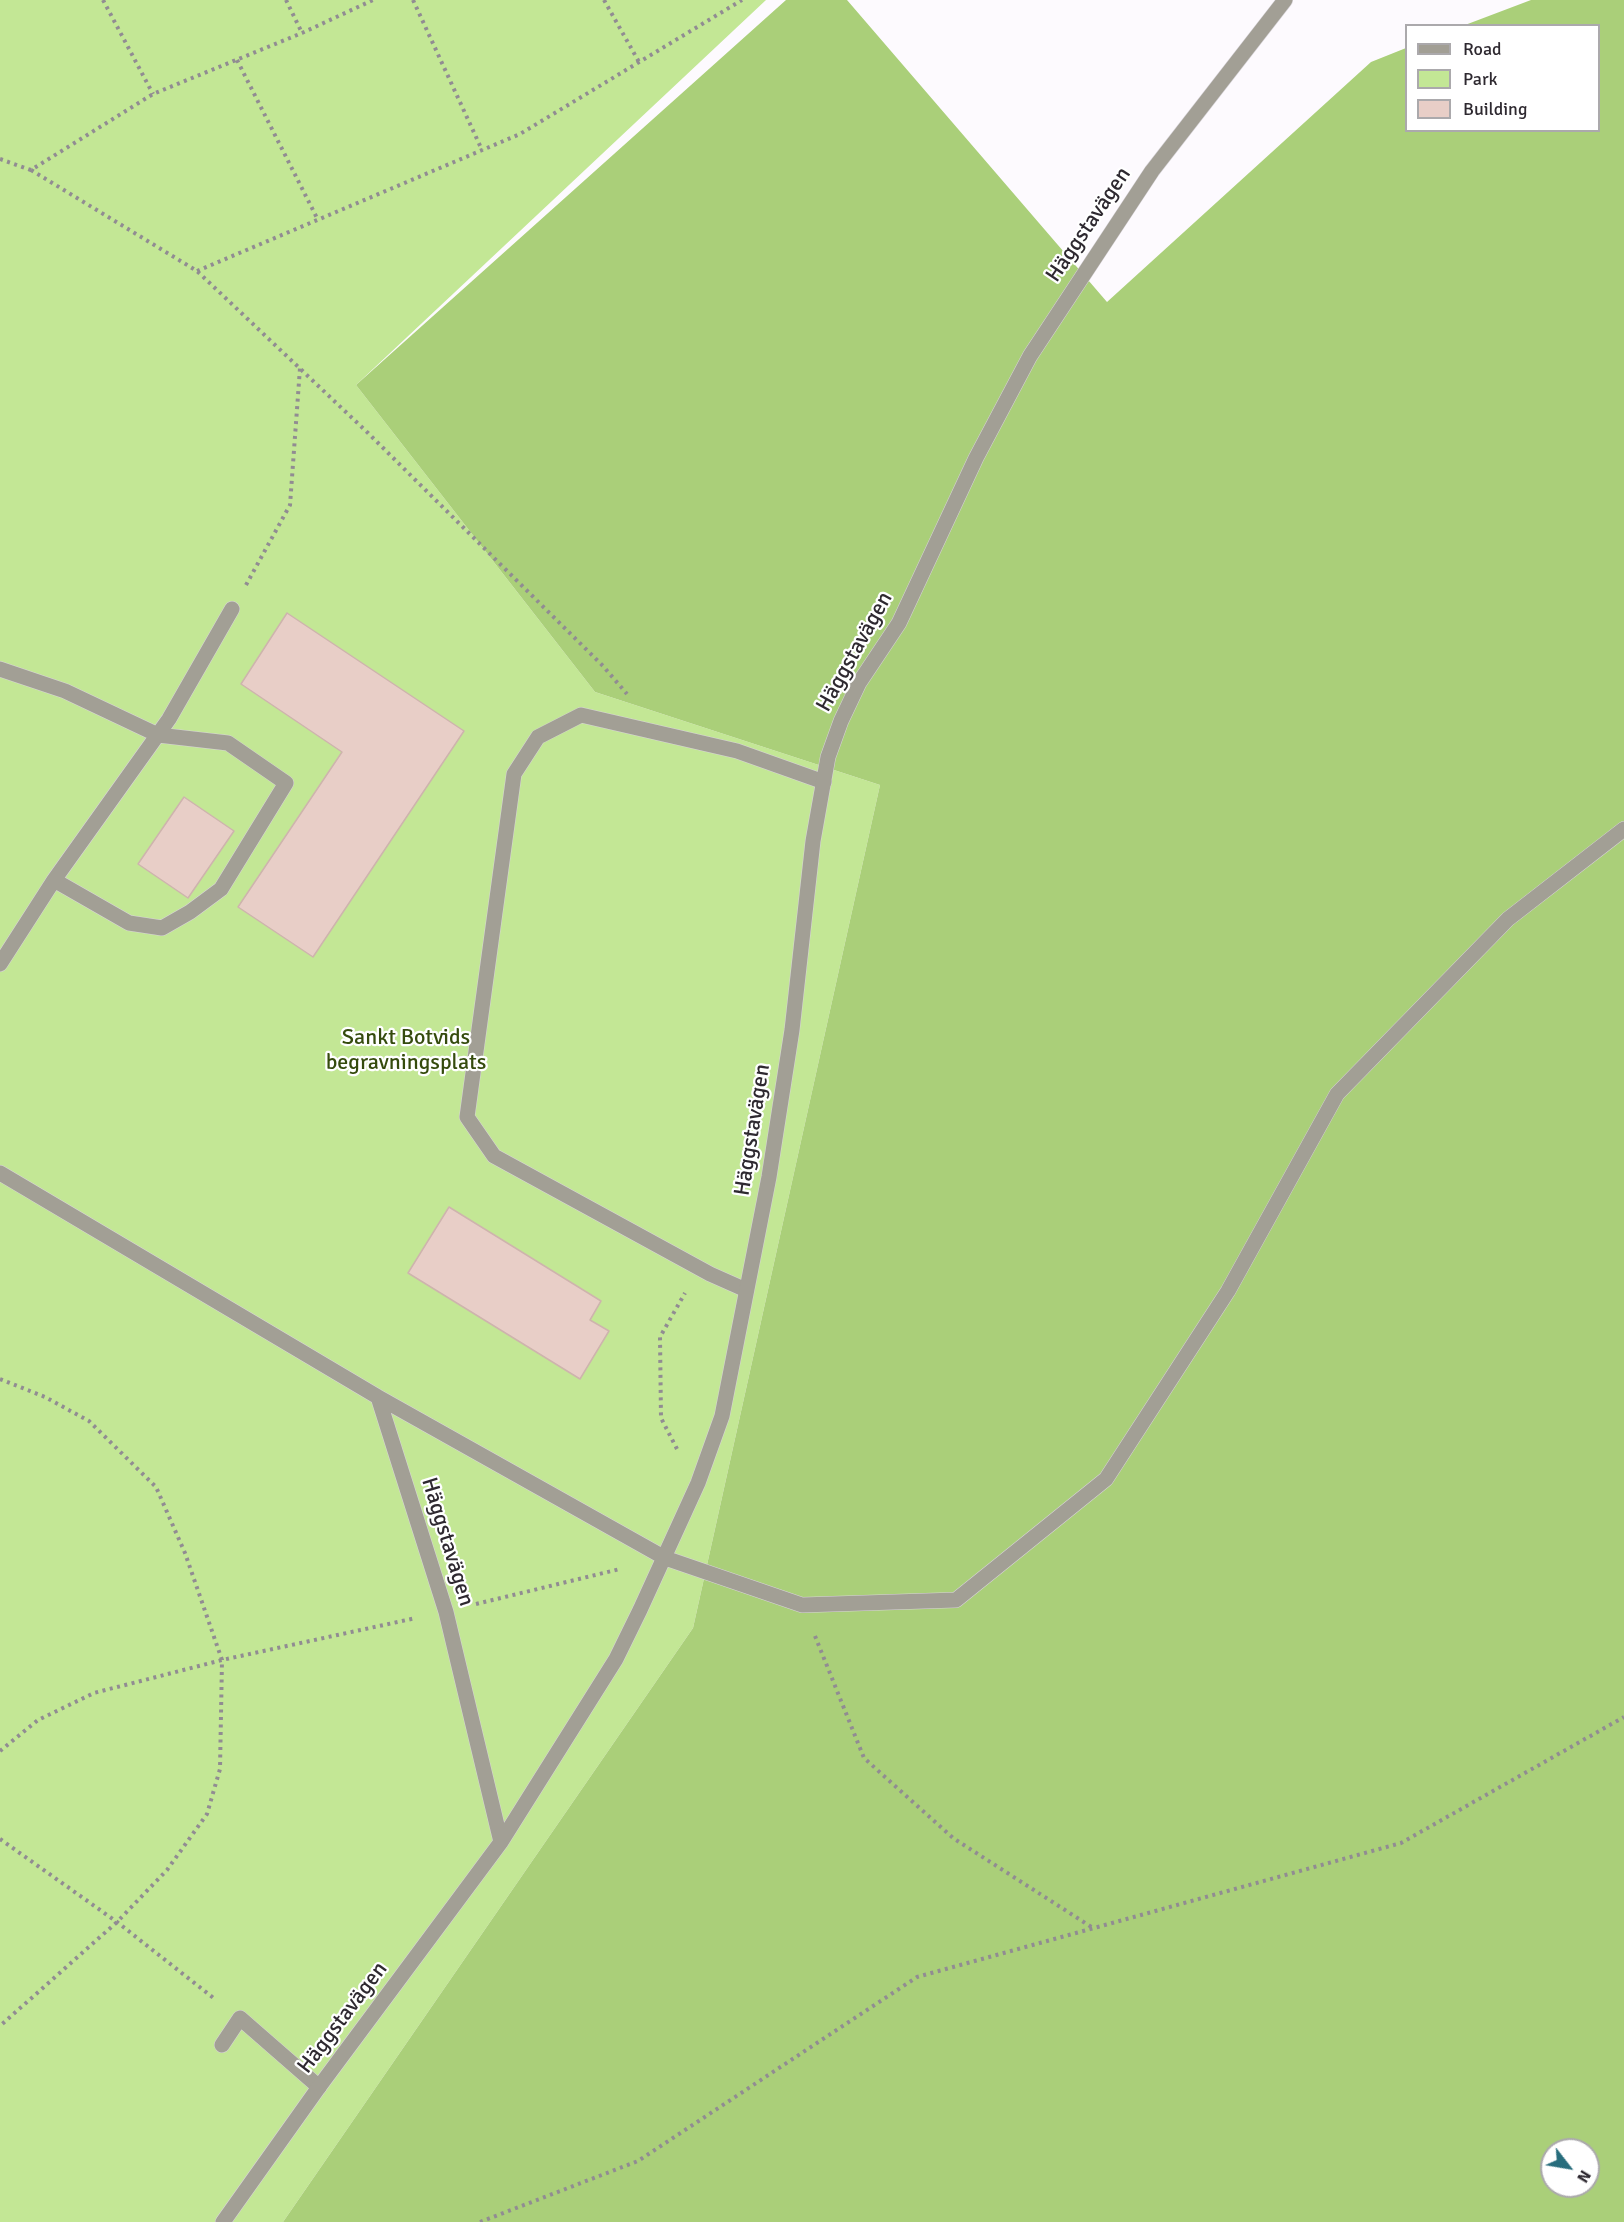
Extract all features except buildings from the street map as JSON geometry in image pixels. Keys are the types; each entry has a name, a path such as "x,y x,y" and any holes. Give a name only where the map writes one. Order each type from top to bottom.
{"street":[{"name":"Häggstavägen","path":"223,2222 319,2087 501,1842 616,1659 665,1558 698,1483 722,1416 769,1177 792,1030 813,841 828,757 841,721 859,683 899,623 976,458 1030,356 1152,171 1285,0"},
{"path":"0,964 54,880 158,735 232,609"},
{"path":"0,669 65,691 158,735 228,743 286,783 221,889 190,912 162,928 129,924 54,880"},
{"path":"746,1290 699,1268 494,1156 466,1117 514,774 538,737 581,715 737,751 824,782"},
{"path":"0,1173 378,1397 665,1558 802,1605 956,1600 1106,1479 1227,1291 1337,1094 1508,919 1624,829"},
{"name":"Häggstavägen","path":"378,1397 446,1612 501,1842"},
{"path":"222,2045 240,2018 319,2087"}],"path":[{"path":"103,0 153,94"},
{"path":"286,0 302,33"},
{"path":"31,170 153,94 302,33 372,0"},
{"path":"413,0 482,150"},
{"path":"604,0 639,63"},
{"path":"197,271 520,134 742,0"},
{"path":"237,60 318,220"},
{"path":"0,159 31,170 197,271 300,368 603,666 660,734"},
{"path":"232,609 267,553 290,505 300,368"},
{"path":"698,1483 688,1471 661,1418 660,1337 699,1268"},
{"path":"0,1379 45,1397 89,1421 156,1487 185,1553 222,1660 220,1769 207,1814 167,1870 117,1922 0,2026"},
{"path":"0,1751 38,1720 94,1693 222,1660 446,1612 665,1558"},
{"path":"802,1605 864,1758 953,1838 1094,1928"},
{"path":"480,2222 638,2161 917,1977 1401,1843 1624,1717"},
{"path":"0,1839 117,1922 240,2018"}],"green space":[{"name":"Sankt Botvids begravningsplats","path":"0,0 766,0 356,385 595,692 880,785 693,1628 283,2222 0,2222"},
{"path":"786,0 847,0 1107,302 1371,62 1405,48 1405,132 1600,132 1600,24 1468,24 1531,0 1624,0 1624,2222 283,2222 693,1628 880,785 595,692 356,385"}]}
